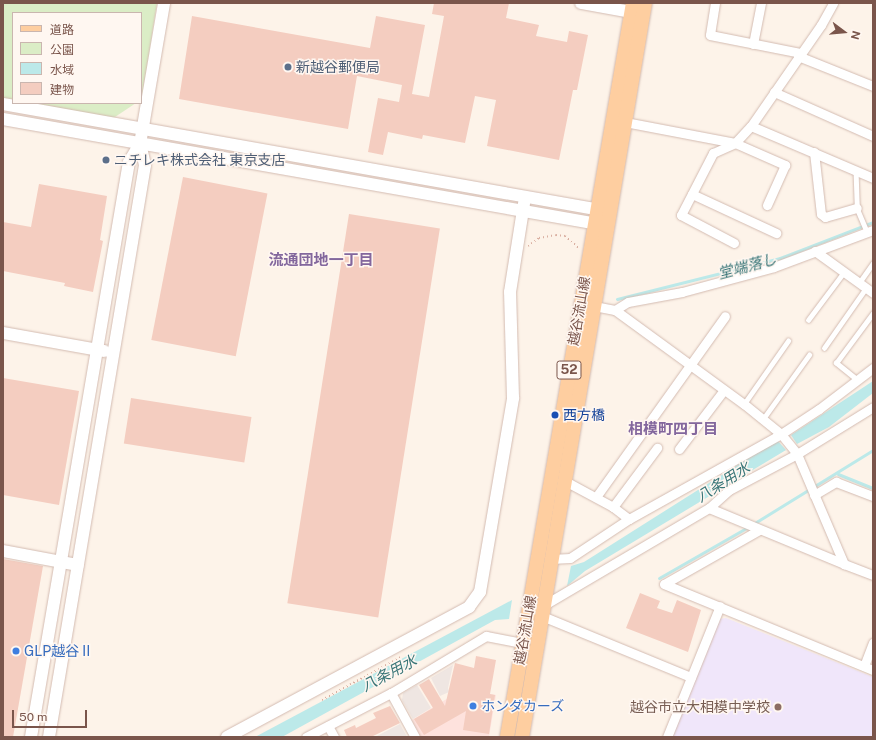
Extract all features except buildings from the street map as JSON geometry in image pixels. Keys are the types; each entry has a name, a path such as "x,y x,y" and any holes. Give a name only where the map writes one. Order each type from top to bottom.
{"main road":[{"name":"越谷流山線","path":"522,737 645,3"},
{"name":"越谷流山線","path":"507,737 596,209 632,7"}],"street":[{"path":"31,737 129,162 140,144 164,3"},
{"path":"581,3 632,7"},
{"path":"715,3 710,35 799,54 873,86"},
{"path":"753,44 761,3"},
{"path":"734,243 681,216 713,153 735,142 751,126 833,3"},
{"path":"774,92 873,136"},
{"path":"3,104 611,212"},
{"path":"3,120 608,226"},
{"path":"625,122 735,142 785,165 767,205"},
{"path":"751,126 873,178"},
{"path":"49,737 112,353 145,165 140,144"},
{"path":"814,152 821,214 825,217 857,208"},
{"path":"692,194 776,233"},
{"path":"227,737 317,691 469,607 475,601 480,592 513,398 510,292 525,197"},
{"path":"615,310 628,302 727,281 774,267 869,231"},
{"path":"815,251 866,288"},
{"path":"594,306 615,310 744,404 783,436 795,452 844,564"},
{"path":"596,497 725,316"},
{"path":"3,333 112,353"},
{"path":"551,559 570,558 629,519 783,436 873,368"},
{"path":"679,449 724,390"},
{"path":"543,611 709,508 729,490 873,407"},
{"path":"614,507 657,448"},
{"path":"565,481 614,507 629,519"},
{"path":"814,495 836,482 873,496"},
{"path":"709,508 759,530 873,575"},
{"path":"759,530 664,584 873,670"},
{"path":"3,551 78,564"},
{"path":"667,737 720,606"},
{"path":"543,611 691,677"},
{"path":"306,737 391,693 486,636 523,643"},
{"path":"864,666 873,643"},
{"path":"391,693 415,737"},
{"path":"328,726 334,737"}],"lane":[{"path":"856,170 857,208 869,231"},
{"path":"824,348 866,288 873,263"},
{"path":"808,320 844,272"},
{"path":"857,380 836,363 873,313"},
{"path":"744,404 788,341"},
{"path":"763,419 809,355"}],"path":[{"path":"527,249 530,243 547,235 565,236 579,248"},
{"path":"317,702 407,654"}],"shaded area":[{"name":"越谷市立大相模中学校","path":"726,618 873,677 873,737 671,737 720,619"},
{"path":"453,665 448,688 449,692 440,696 431,678"},
{"path":"417,685 431,708 413,719 402,700 403,693"},
{"path":"463,689 496,695 489,737 420,737 412,720"},
{"path":"400,724 407,737 375,737"}],"green space":[{"path":"3,3 157,3 142,99 142,12 12,12 12,103 3,101"},
{"path":"19,104 134,104 109,121"}],"water":[{"path":"873,381 873,393 829,427 797,444 791,435"},
{"name":"八条用水","path":"777,440 786,450 585,571 567,586 571,566 584,562"},
{"name":"八条用水","path":"512,600 509,619 495,620 282,737 255,737"}],"waterway":[{"name":"堂端落し","path":"617,299 780,258 873,222"},
{"path":"753,524 873,450"},
{"path":"838,474 873,488"},
{"path":"659,578 748,527"}],"place":[{"name":"新越谷郵便局","path":"288,67"},
{"name":"ニチレキ株式会社 東京支店","path":"106,160"},
{"name":"西方橋","path":"555,415"},
{"name":"GLP越谷Ⅱ","path":"16,651"},
{"name":"ホンダカーズ","path":"473,706"},
{"name":"越谷市立大相模中学校","path":"778,707"}],"district":[{"name":"流通団地一丁目","path":"321,260"},
{"name":"相模町四丁目","path":"673,429"}]}
